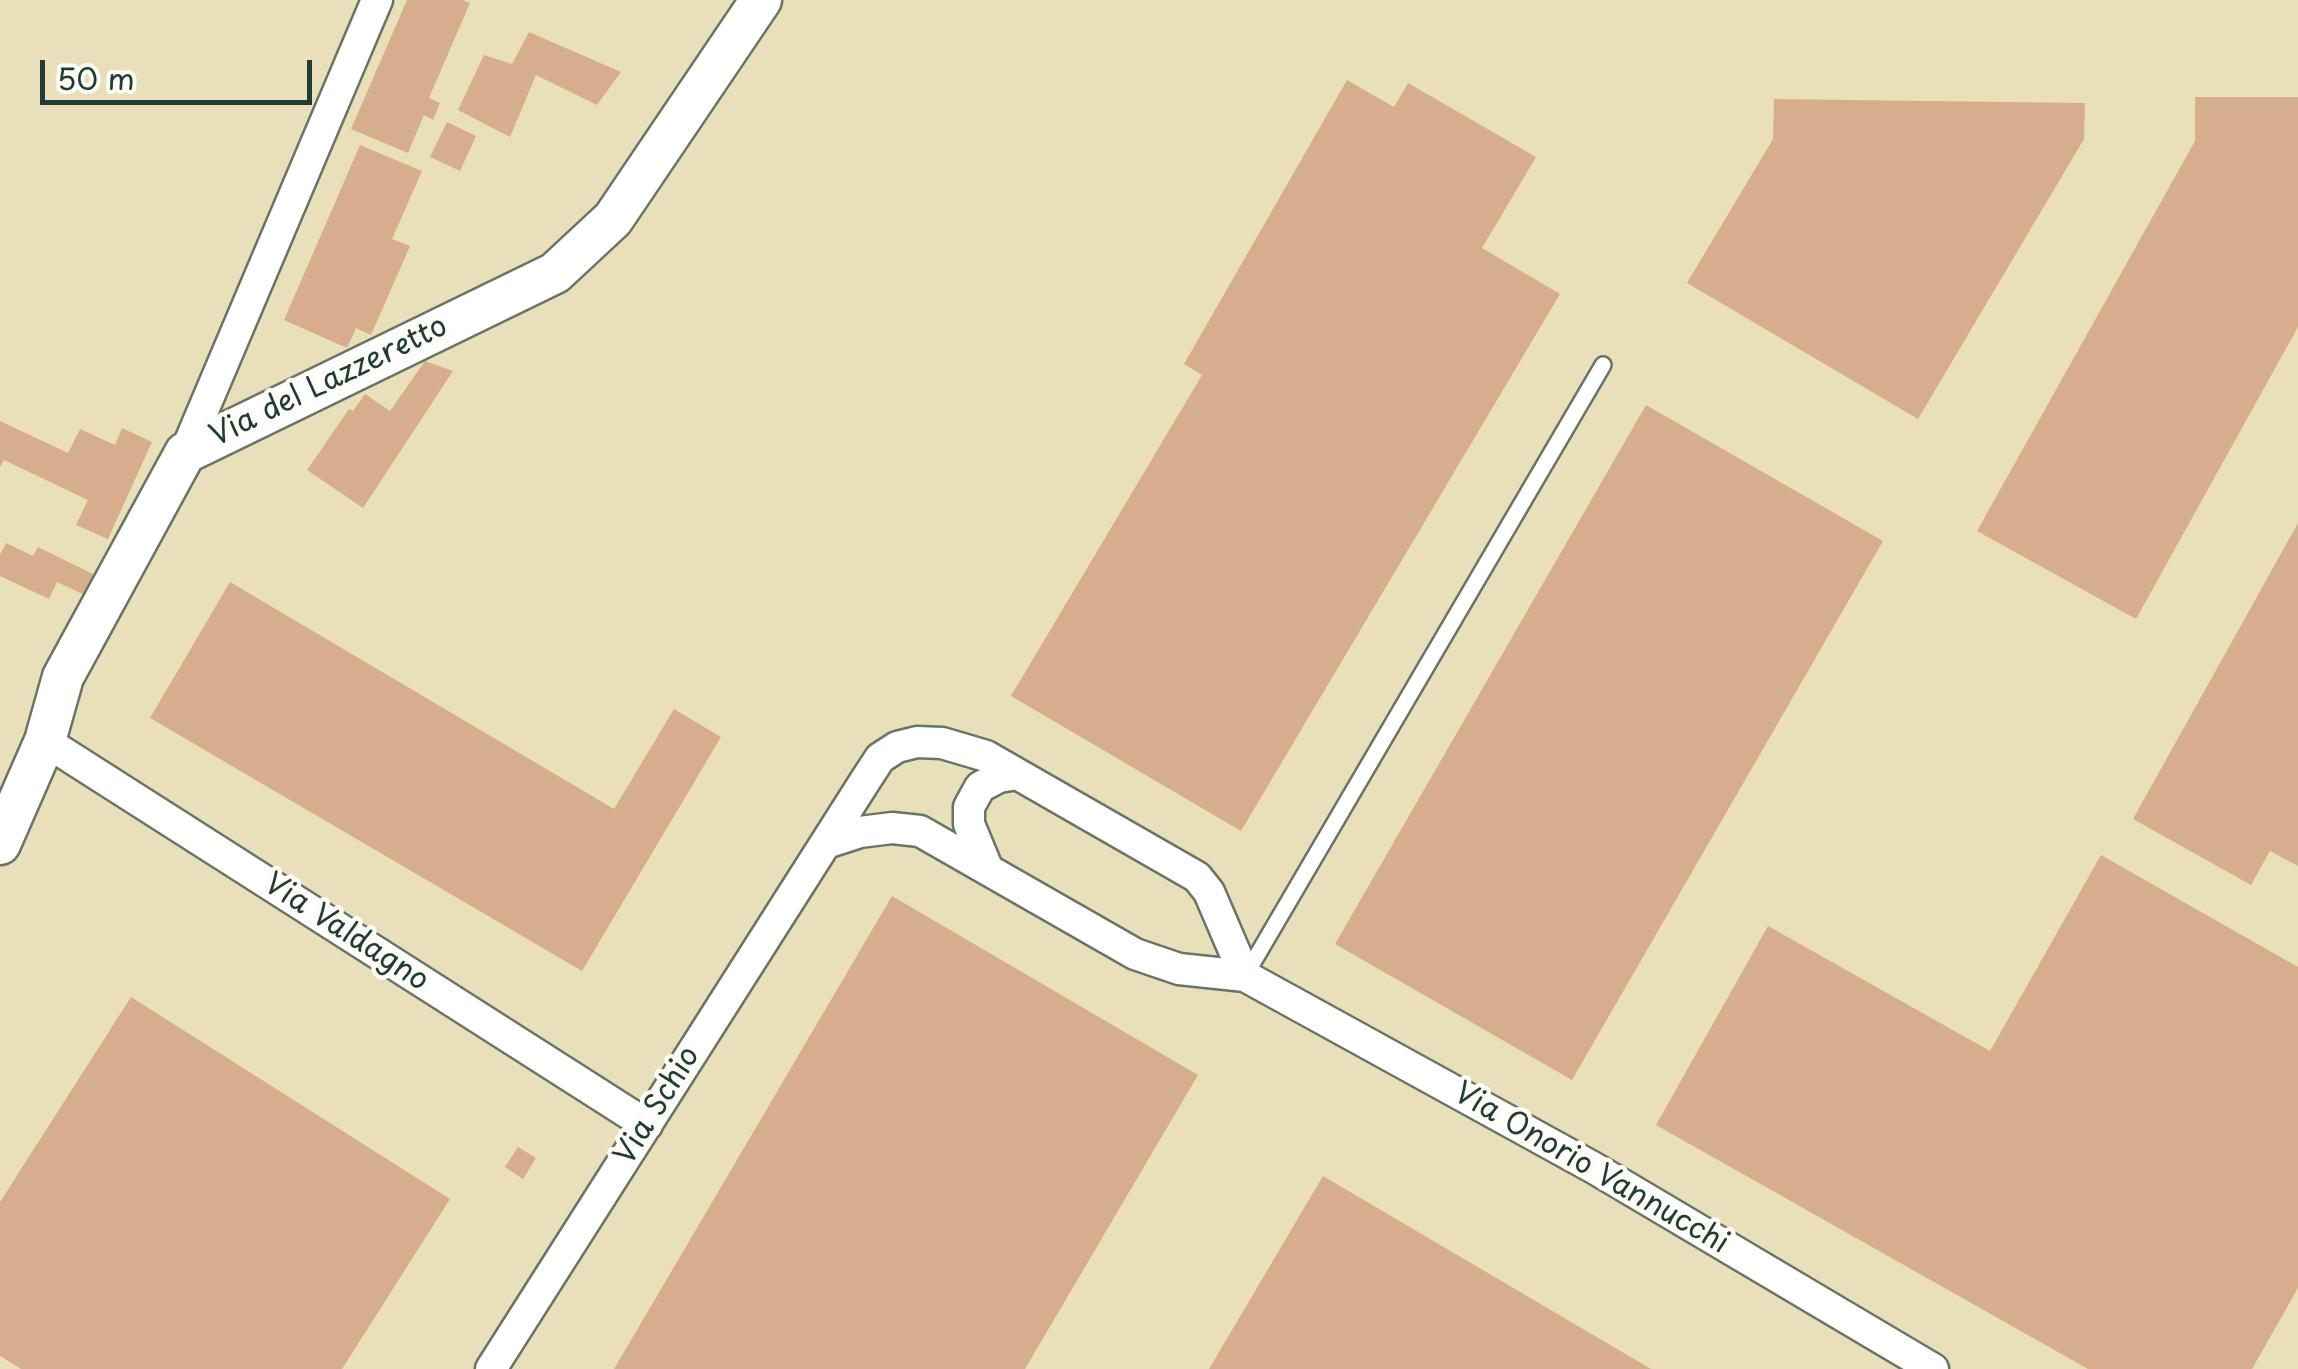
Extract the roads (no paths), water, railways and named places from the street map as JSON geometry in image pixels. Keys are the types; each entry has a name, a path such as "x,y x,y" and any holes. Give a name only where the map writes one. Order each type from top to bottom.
{"street":[{"path":"185,453 378,0"},
{"name":"Via del Lazzeretto","path":"0,843 45,741 63,677 185,453 555,272 613,218 761,0"},
{"name":"Via Valdagno","path":"45,741 646,1125"},
{"path":"826,843 880,758 897,747 917,742 963,747 1197,877 1209,892 1245,976"},
{"path":"988,870 969,824 969,808 980,787 1000,776 1016,774"},
{"name":"Via Onorio Vannucchi","path":"826,843 860,832 892,828 920,831 1154,962 1179,969 1245,976 1594,1168 1933,1369"},
{"name":"Via Schio","path":"492,1369 826,843"}],"lane":[{"path":"1245,976 1603,365"}]}
